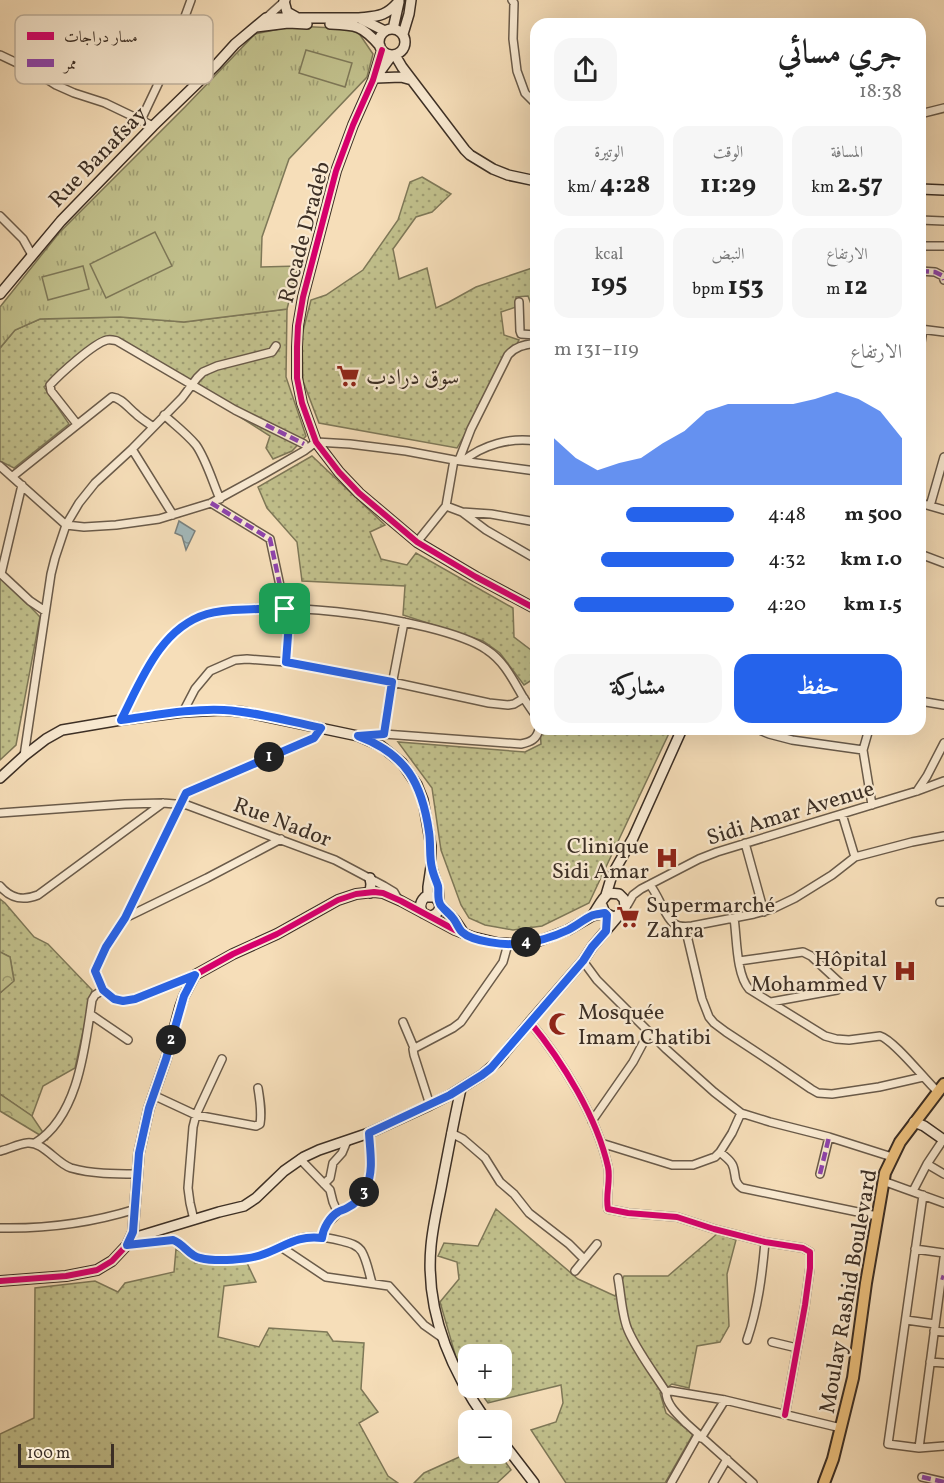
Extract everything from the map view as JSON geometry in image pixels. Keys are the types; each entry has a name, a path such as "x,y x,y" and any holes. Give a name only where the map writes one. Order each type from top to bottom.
{"main road":[{"name":"Moulay Rashid Boulevard","path":"824,1483 833,1459 853,1378 883,1181 900,1142 941,1088"}],"street":[{"path":"185,15 191,0"},
{"path":"285,0 287,12 296,17"},
{"name":"Rue Banafsay","path":"213,68 235,44 285,0"},
{"path":"255,27 288,23 351,25 368,32 388,54 397,53 405,42 403,34 411,0"},
{"path":"512,0 517,71 525,93 530,98"},
{"path":"266,18 378,16 393,9 399,1"},
{"path":"381,48 381,36 389,30 399,1"},
{"path":"359,18 403,34"},
{"name":"Rocade Dradeb","path":"381,48 375,79 353,125 336,171 306,285 298,326 297,378 302,403 316,442 359,494 417,542 530,606"},
{"path":"397,53 414,83 470,155 493,169 530,180"},
{"name":"Rocade Dradeb","path":"375,79 397,53"},
{"path":"0,55 15,62"},
{"path":"375,79 401,77 414,83"},
{"path":"54,84 105,103 153,126"},
{"path":"141,120 158,84"},
{"name":"Rue Banafsay","path":"0,294 61,221 196,84"},
{"path":"926,112 944,108"},
{"path":"926,189 944,190"},
{"path":"0,216 23,239 32,255"},
{"path":"926,220 944,221"},
{"path":"926,246 944,246"},
{"path":"926,272 942,275 944,279"},
{"path":"519,302 521,334 530,335"},
{"path":"926,330 944,332"},
{"path":"77,424 51,391 50,385 72,364 104,341 117,341 235,410 304,444"},
{"path":"417,542 446,506 459,460 471,429 508,356 520,345 530,344"},
{"path":"24,756 55,558 66,525 79,503 95,483 132,449 197,378 217,366 272,352 276,346"},
{"path":"13,476 114,396 153,427"},
{"path":"164,415 198,447 220,499"},
{"path":"459,460 486,447 510,441 530,440"},
{"path":"0,466 66,525 84,527 147,521 211,503 316,442 406,451 530,470"},
{"path":"132,449 173,515"},
{"path":"930,506 944,457"},
{"path":"22,485 0,574 30,601 45,611"},
{"path":"211,503 270,539 288,609 286,662"},
{"path":"926,505 944,510"},
{"path":"446,506 462,512 486,530 530,556"},
{"path":"462,512 530,521"},
{"path":"486,530 490,514"},
{"path":"926,556 944,563"},
{"path":"121,720 160,648 187,622 206,614 258,609 351,613 404,622 451,634 485,648 494,655 530,707"},
{"path":"384,734 404,622"},
{"path":"183,712 206,674 235,660 247,658 286,662 489,703 508,705 524,698"},
{"path":"926,702 944,705"},
{"path":"0,778 24,756 62,730 183,712 222,710 358,736 381,746 402,763 417,785 426,808 431,867 425,898 420,905 427,915"},
{"path":"321,728 314,738 186,793 125,918 95,969 96,978 103,990 114,999 126,1001 195,975 338,900 356,894 383,893 473,937 508,944 539,940 568,930 610,902 633,895"},
{"path":"358,736 384,734 521,744 528,743 537,735"},
{"path":"606,931 612,875 646,811 679,735"},
{"path":"773,735 863,750"},
{"path":"868,735 863,750 872,805"},
{"path":"917,791 944,743"},
{"name":"Sidi Amar Avenue","path":"633,895 708,855 944,781"},
{"path":"0,886 16,898 31,898 38,895 163,803"},
{"name":"Rue Nador","path":"0,813 125,804 163,803 194,807 335,860 394,892 400,900"},
{"path":"842,814 855,857"},
{"path":"650,885 669,920 685,927 764,912 795,898 832,875 855,857 944,836"},
{"path":"125,918 281,839"},
{"path":"745,843 764,912"},
{"path":"427,915 437,913 440,903 431,867"},
{"path":"370,878 372,884 370,892"},
{"path":"128,1242 225,1210 240,1208 259,1196 284,1171 300,1159 369,1133 430,1105 482,1075 491,1068 583,961 592,947 623,912 633,895"},
{"path":"400,900 434,897 463,932"},
{"path":"610,902 614,916 623,912"},
{"path":"610,902 625,902 623,912"},
{"path":"734,918 743,982 754,993 831,1038 849,1040 885,1037 923,1077 941,1088"},
{"path":"685,927 702,999 709,1017 726,1032 811,1089 819,1093 832,1094 923,1077"},
{"path":"414,1048 461,1022 503,962 508,944"},
{"path":"739,961 803,952 811,956 840,985 837,990 771,1002"},
{"path":"583,961 597,980 649,1032 714,1092 741,1113 829,1137 892,1158"},
{"path":"0,1281 66,1276 97,1270 112,1262 128,1242 133,1232 139,1153 153,1095 166,1059 182,1001 195,975"},
{"path":"35,1143 56,1125 70,1100 81,1065 92,1000 103,990"},
{"path":"90,1014 128,1040"},
{"path":"403,1022 414,1048 414,1055 430,1105"},
{"path":"530,1022 558,1059 592,1121 609,1171 607,1204 610,1210 677,1217 714,1229 765,1242 803,1248 810,1252 805,1305 785,1415"},
{"path":"592,1121 633,1062 649,1032"},
{"path":"194,1220 188,1181 193,1127 196,1115 222,1059"},
{"path":"153,1095 196,1115 259,1125 261,1112 258,1088"},
{"path":"461,1089 433,1233 430,1258 432,1298 441,1336 454,1368 479,1410"},
{"path":"601,1143 678,1166 700,1163 715,1157 720,1152 741,1113"},
{"path":"913,1191 927,1164 944,1140 914,1122"},
{"path":"451,1132 481,1154 500,1182 519,1199 529,1213 569,1244 584,1259"},
{"path":"322,1238 326,1226 337,1212 345,1210 360,1199 366,1188 371,1160 369,1133"},
{"path":"820,1174 829,1137"},
{"path":"324,1184 330,1178 333,1163 342,1153 347,1141"},
{"path":"0,1151 35,1143 68,1167 100,1173 137,1174"},
{"path":"720,1152 731,1162 736,1183 742,1188 877,1216"},
{"path":"300,1159 330,1190 337,1212"},
{"path":"927,1164 944,1174"},
{"path":"883,1181 944,1203"},
{"path":"923,1195 888,1444 919,1448 944,1446"},
{"path":"0,1228 38,1228 82,1223 135,1209"},
{"path":"128,1242 173,1240 195,1257 208,1259 250,1258 302,1238 340,1241 358,1248 363,1255 372,1283"},
{"path":"747,1340 759,1298 765,1242"},
{"path":"575,1271 597,1244"},
{"path":"281,1247 326,1277 386,1285 392,1288 422,1322 441,1336"},
{"path":"915,1249 944,1255 941,1303 934,1327 919,1448"},
{"path":"618,1278 628,1330 666,1392 666,1398 677,1414 699,1436 753,1483"},
{"path":"906,1320 944,1332"},
{"path":"772,1342 797,1348"},
{"path":"930,1362 944,1364"},
{"path":"666,1392 725,1400 841,1428"},
{"path":"671,1483 699,1436 725,1400"},
{"path":"512,1454 534,1483"},
{"path":"713,1483 728,1459"},
{"path":"922,1477 944,1482"}],"green space":[{"path":"294,26 356,29 373,54 367,77 289,159 262,237 261,267 298,266 287,309 184,322 120,317 40,319 15,330 0,348 0,307 59,233 207,84 213,84 213,78 255,34"},
{"path":"306,50 352,63 345,87 299,73"},
{"path":"422,177 451,194 432,212 416,217 393,249 399,279 427,268 436,308 476,287 530,269 530,301 528,296 516,297 516,307 501,312 504,335 519,340 457,448 319,423 303,381 302,335 311,300 326,295 363,270 398,220 410,182"},
{"path":"155,232 172,266 106,298 90,264"},
{"path":"83,266 89,289 48,300 42,277"},
{"path":"287,309 286,377 306,436 292,451 273,459 266,448 270,436 112,336 92,345 44,387 69,424 14,468 0,461 0,348 15,330 40,319 120,317 184,322"},
{"path":"312,456 385,525 370,532 381,559 407,565 416,553 513,608 514,637 530,649 530,681 524,685 500,653 483,641 403,615 405,586 302,581 297,542 267,508 258,487"},
{"path":"0,575 40,617 16,745 0,760"},
{"path":"540,735 668,735 589,903 542,926 513,930 485,925 469,918 461,905 441,850 432,788 398,742 525,752 541,744"},
{"path":"0,899 34,937 48,944 92,990 75,1068 43,1086 32,1116 0,1094 0,993 14,980 10,957 0,952"},
{"path":"0,952 10,957 14,981 0,993"},
{"path":"0,1094 32,1116 48,1140 0,1111"},
{"path":"496,1209 578,1279 615,1296 624,1276 668,1276 718,1233 736,1240 727,1274 729,1326 720,1342 697,1346 689,1388 672,1384 660,1393 666,1413 693,1434 665,1483 566,1483 531,1430 556,1422 563,1403 561,1385 512,1397 512,1344 458,1344 458,1362 440,1302 459,1279 457,1262 438,1256 444,1243 478,1246"},
{"path":"176,1249 197,1263 247,1263 256,1282 224,1286 218,1337 259,1347 269,1328 327,1332 333,1341 364,1343 361,1389 378,1412 359,1423 388,1476 398,1483 0,1483 0,1434 34,1418 35,1288 95,1281 118,1292 125,1283 174,1272"},
{"path":"484,1398 508,1398 488,1403"},
{"path":"458,1458 458,1464 507,1464 511,1470 497,1483 414,1483 424,1473"}],"water":[{"path":"179,521 195,531 186,550 182,536 175,533"}],"marked path":[{"path":"926,271 935,272 943,276 944,280"},
{"path":"266,425 304,444"},
{"path":"211,503 270,539 285,609"},
{"path":"820,1174 829,1137"},
{"path":"922,1477 944,1482"}],"cycle path":[{"path":"382,50 373,80 336,171 303,297 297,347 297,378 302,403 316,442 359,493 417,542 530,606"},
{"path":"0,1281 66,1276 97,1270 112,1261 127,1245 133,1232 139,1153 149,1108 166,1059 180,1007 195,975 338,900 356,894 383,893 455,930 498,943 519,944 539,941 568,930 592,916 605,913"},
{"path":"530,1022 566,1072 596,1129 608,1167 608,1209 677,1217 714,1229 765,1242 803,1248 810,1252 805,1305 785,1415"}],"place":[{"name":"سوق درادب","path":"348,376"},
{"name":"Clinique Sidi Amar","path":"667,858"},
{"name":"Supermarché Zahra","path":"628,917"},
{"name":"Hôpital Mohammed V","path":"905,971"},
{"name":"Mosquée Imam Chatibi","path":"560,1024"}],"route":[{"path":"285,609 290,609 286,662 392,682 384,734 358,736 390,752 402,763 417,785 426,808 431,867 438,888 440,905 463,932 489,942 519,944 552,936 592,916 605,913 607,915 606,931 497,1062 482,1075 450,1095 369,1133 371,1160 366,1188 360,1199 345,1210 337,1212 329,1221 323,1230 322,1238 302,1238 262,1255 232,1259 198,1258 173,1240 127,1245 133,1232 139,1153 149,1108 166,1059 180,1007 195,975 135,999 123,1001 114,999 103,990 96,978 95,969 125,918 186,793 314,738 321,728 244,712 222,710 183,712 121,720 160,648 187,622 206,614 230,610 285,609"}]}
